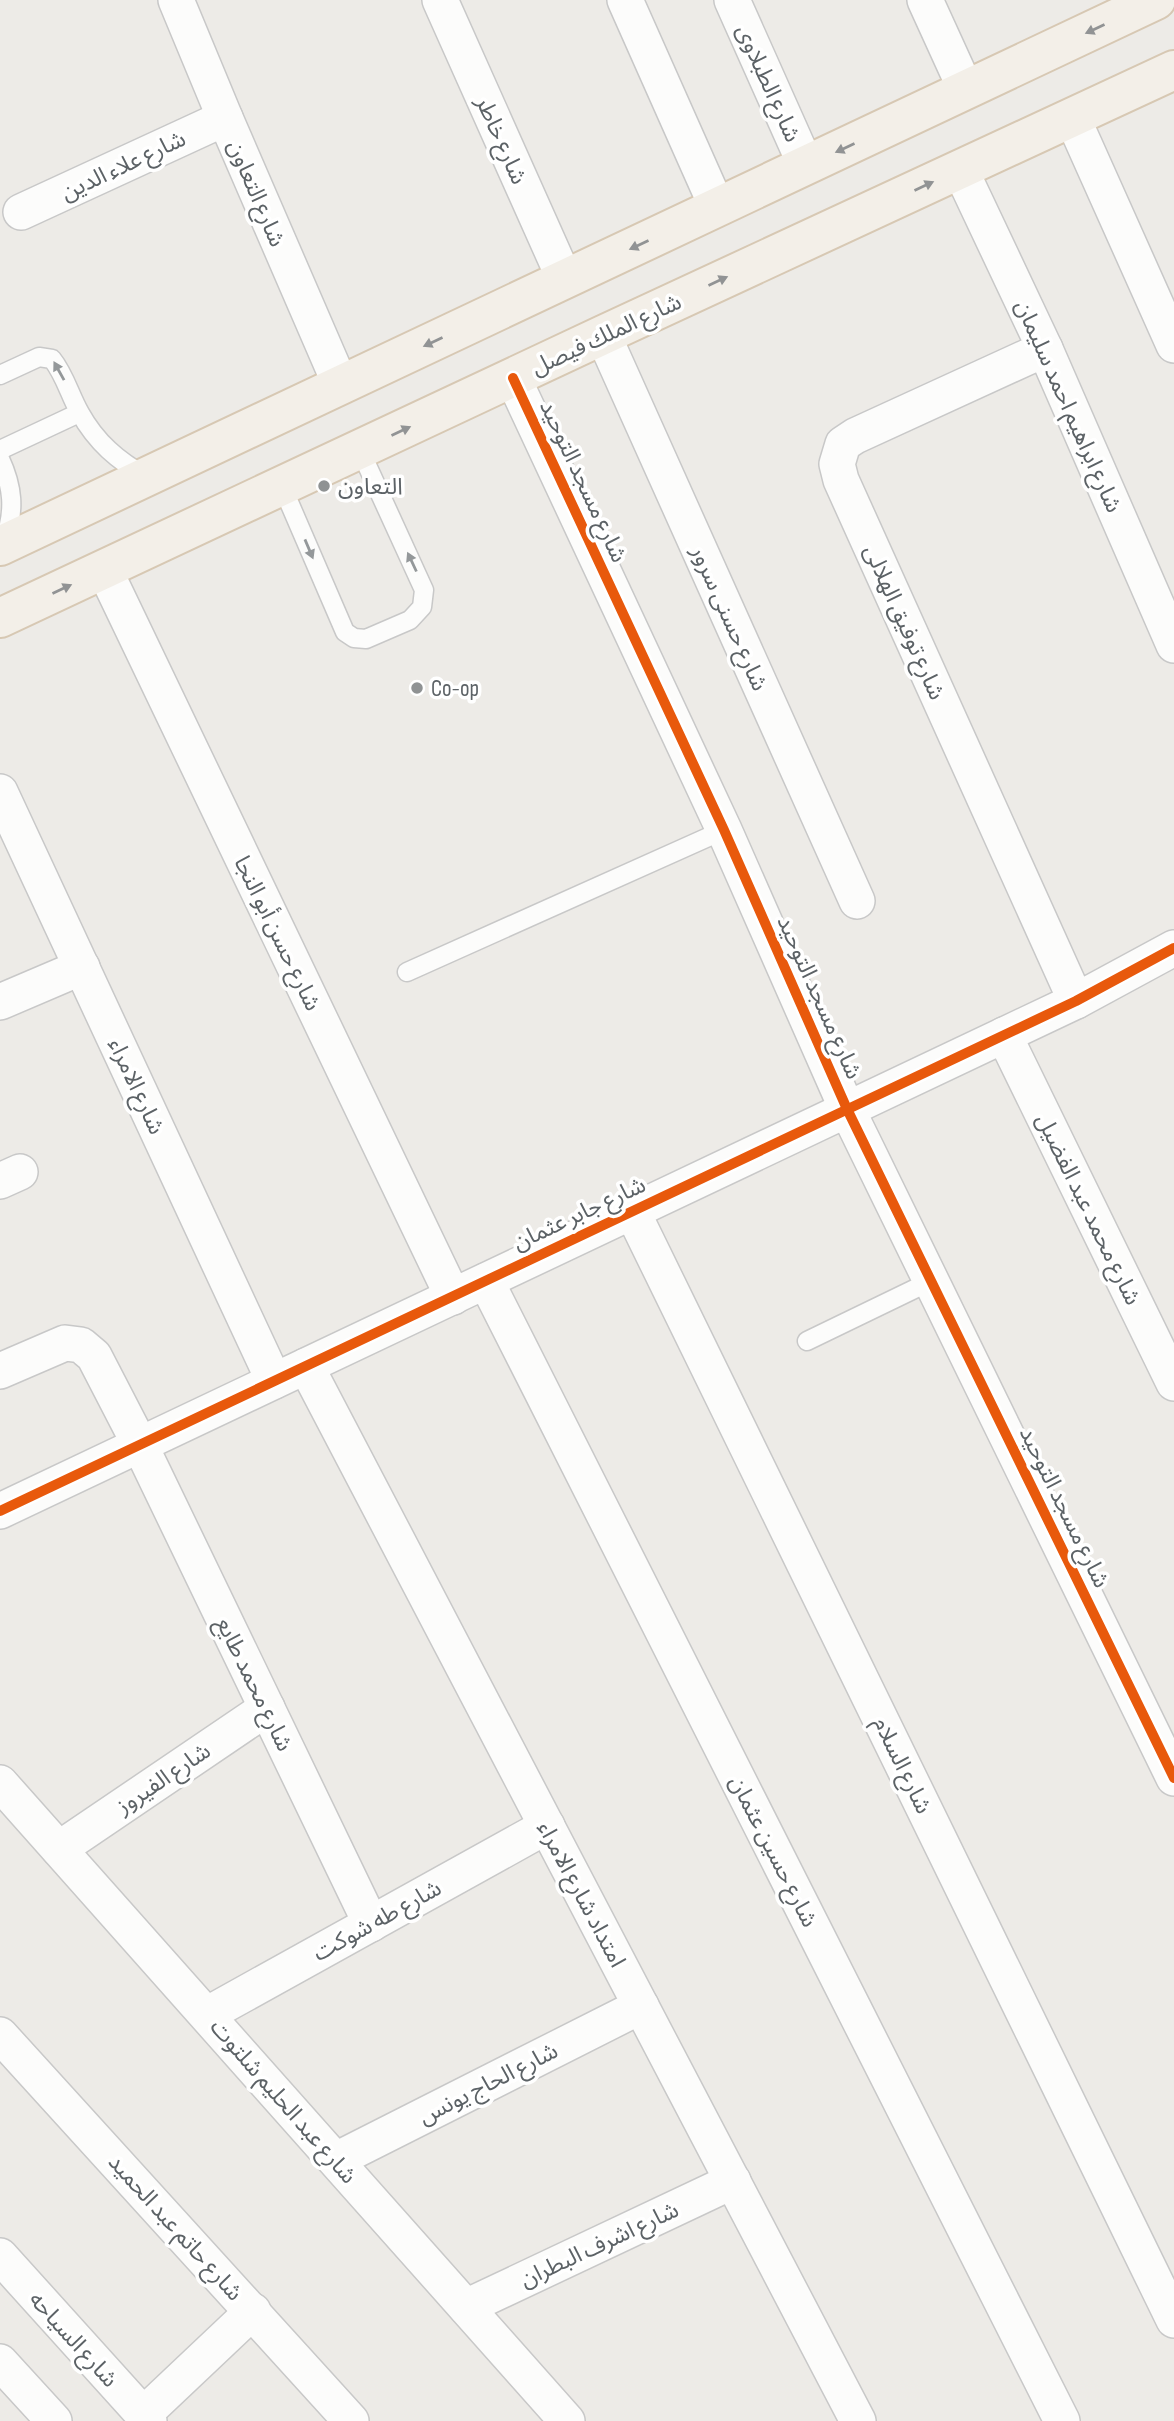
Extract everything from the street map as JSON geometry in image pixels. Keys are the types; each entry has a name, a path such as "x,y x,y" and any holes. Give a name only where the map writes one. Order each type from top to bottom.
{"main road":[{"path":"1,546 1156,0"},
{"name":"شارع الملك فيصل","path":"0,618 1174,70"}],"street":[{"name":"شارع التعاون","path":"176,0 341,386"},
{"name":"شارع خاطر","path":"440,0 565,280"},
{"path":"625,0 718,207"},
{"name":"شارع الطبلاوى","path":"732,0 806,166"},
{"path":"925,0 966,90"},
{"path":"1072,117 1174,345"},
{"name":"شارع علاء الدين","path":"21,212 225,118"},
{"name":"شارع ابراهيم احمد سليمان","path":"960,169 1045,349 1174,645"},
{"name":"شارع حسنى سرور","path":"603,335 858,901"},
{"name":"شارع توفيق الهلالى","path":"1045,349 855,436 843,444 837,464 841,480 1076,1001"},
{"name":"شارع مسجد التوحيد","path":"513,378 724,830 847,1109 1174,1778"},
{"name":"شارع حسن أبو النجا","path":"104,569 453,1297"},
{"name":"شارع الامراء","path":"0,792 274,1381"},
{"name":"شارع جابر عثمان","path":"0,1511 1076,1001 1174,948"},
{"path":"0,1002 82,967"},
{"name":"شارع محمد عبد الفضيل","path":"1004,1035 1174,1382"},
{"name":"شارع السلام","path":"632,1211 1174,2319"},
{"name":"شارع حسين عثمان","path":"486,1281 1062,2421"},
{"name":"شارع محمد طايع","path":"0,1371 65,1343 81,1345 94,1356 140,1445 371,1924"},
{"name":"امتداد شارع الامراء","path":"306,1366 858,2421"},
{"name":"شارع الفيروز","path":"59,1849 267,1708"},
{"name":"شارع عبد الحليم شلتوت","path":"0,1783 567,2421"},
{"name":"شارع طه شوكت","path":"208,2014 547,1826"},
{"name":"شارع الحاج يونس","path":"335,2160 641,2006"},
{"name":"شارع حاتم عبد الحميد","path":"0,2035 351,2421"},
{"name":"شارع اشرف البطران","path":"466,2307 733,2181"},
{"name":"شارع السياحه","path":"0,2256 146,2418"},
{"path":"146,2418 253,2311"},
{"path":"0,2362 54,2421"}],"lane":[{"path":"0,375 39,357 52,359 79,413 93,434 109,452 146,477"},
{"path":"0,450 79,413"},
{"path":"282,486 345,632 354,638 366,639 410,620 422,607 424,590 360,450"},
{"path":"0,459 13,499 11,523 1,546"},
{"path":"407,972 724,830"},
{"path":"807,1342 931,1281"}],"cycle path":[{"path":"513,378 724,830 847,1109 1174,1778"},
{"path":"0,1511 1076,1001 1174,948"}],"place":[{"name":"التعاون","path":"324,486"},
{"name":"Co-op","path":"417,688"}]}
